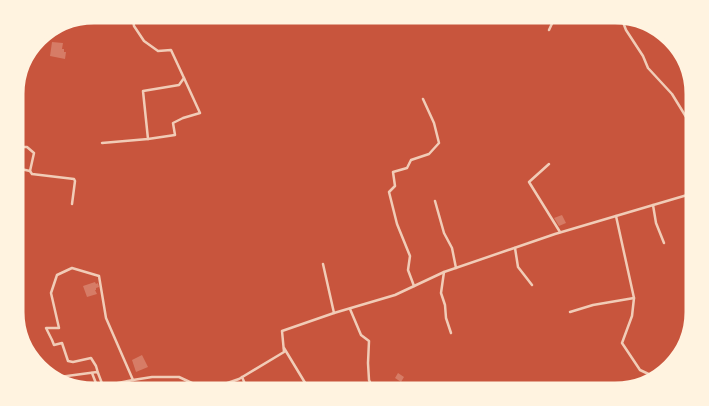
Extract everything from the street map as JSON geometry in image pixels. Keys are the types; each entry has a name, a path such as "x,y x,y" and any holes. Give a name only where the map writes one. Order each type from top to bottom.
{"street":[{"path":"102,143 175,135 173,123 200,113 171,50 158,50 144,41 134,26 133,22"},
{"path":"548,30 552,22"},
{"path":"623,23 626,30 643,56 648,68 672,94 687,117"},
{"path":"148,139 142,91 179,85 184,78"},
{"path":"414,286 408,270 410,256 397,224 389,192 395,186 393,172 407,168 411,160 430,154 439,143 434,123 423,98"},
{"path":"22,147 27,147 34,153 30,170"},
{"path":"549,164 529,182 560,232"},
{"path":"22,169 30,170 32,174 74,179 72,204"},
{"path":"223,384 242,377 284,352 282,331 334,313 395,295 444,272 560,232 687,195"},
{"path":"435,201 444,233 452,248 456,268"},
{"path":"653,206 656,223 664,243"},
{"path":"616,216 634,298 632,316 622,343 640,370 650,375"},
{"path":"515,248 518,268 532,285"},
{"path":"323,264 334,313"},
{"path":"102,384 92,358 68,362 62,343 54,345 46,328 59,328 51,293 57,275 72,268 99,276 106,318 133,380"},
{"path":"444,272 441,293 445,305 446,318 451,333"},
{"path":"570,312 593,305 634,298"},
{"path":"350,309 362,335 369,341 368,363 369,380 371,384"},
{"path":"283,346 306,384"},
{"path":"92,373 96,384"},
{"path":"64,377 98,373"},
{"path":"113,384 152,377 179,377 194,384"},
{"path":"242,377 245,384"}],"building":[{"path":"52,42 63,43 62,49 66,52 65,59 50,56"},
{"path":"562,215 566,223 559,226 554,218"},
{"path":"95,282 96,284 98,283 99,287 95,290 97,294 87,297 83,286"},
{"path":"142,355 148,367 136,372 132,360"},
{"path":"398,373 404,377 401,382 395,378"}]}
